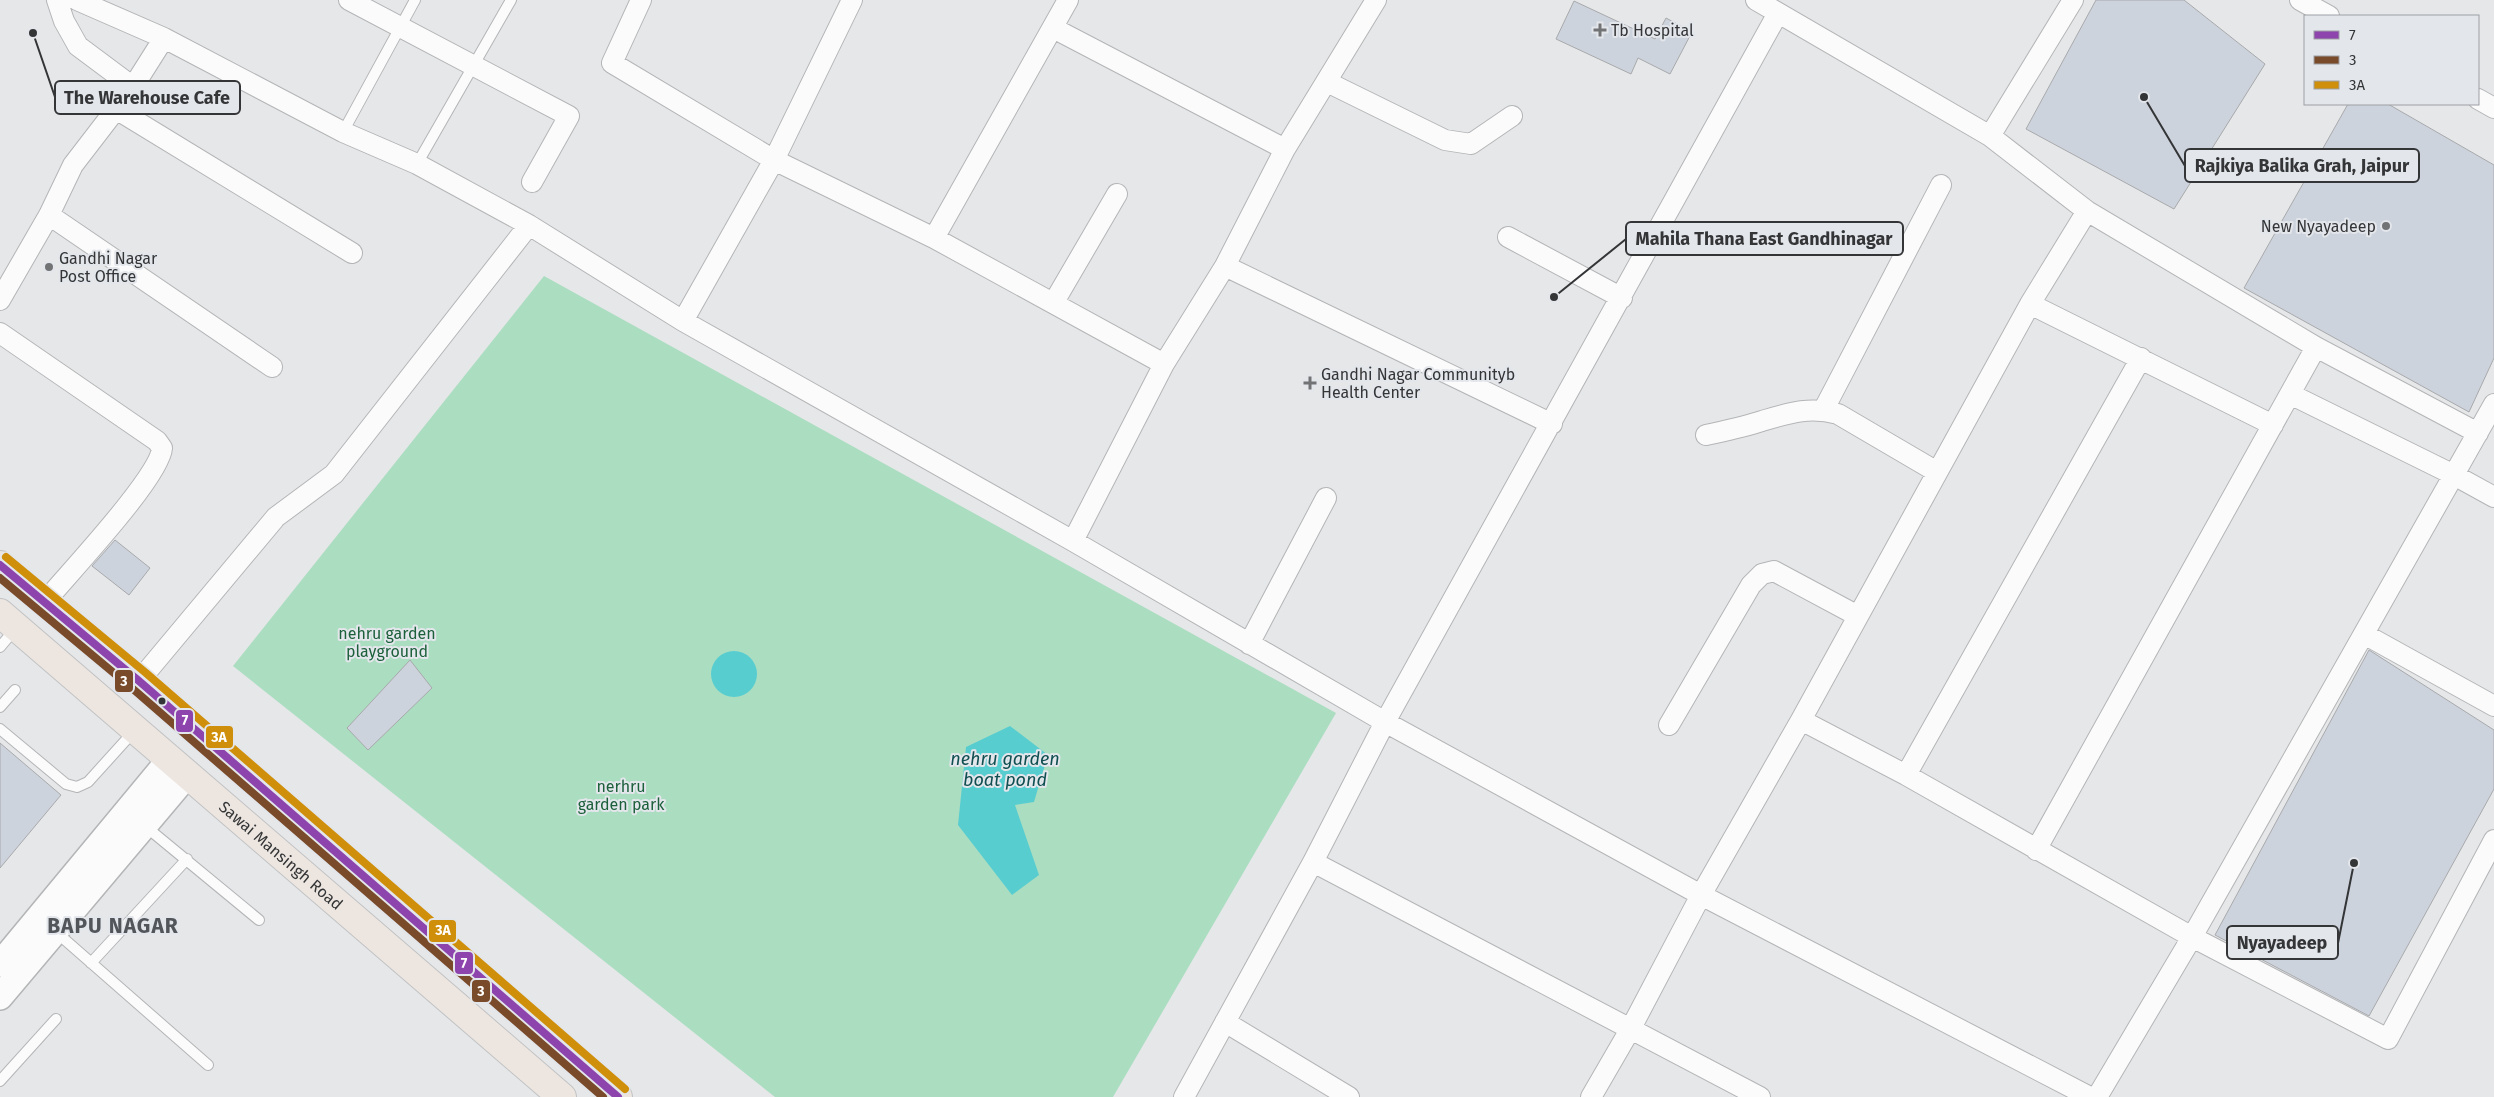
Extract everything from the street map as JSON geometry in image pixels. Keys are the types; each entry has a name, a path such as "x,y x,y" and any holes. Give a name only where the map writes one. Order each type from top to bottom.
{"main road":[{"path":"0,565 139,681 618,1097"},
{"name":"Sawai Mansingh Road","path":"6,629 136,729 562,1097"}],"street":[{"path":"57,0 64,21 78,46 133,87"},
{"path":"77,0 164,38 343,132 416,164 529,225 683,321 1073,541 1385,722 1700,894 2090,1097"},
{"path":"349,0 568,116 532,182"},
{"path":"642,0 612,63 774,160 934,238 1054,302 1164,364"},
{"path":"683,321 774,160 852,0"},
{"path":"934,238 1068,0"},
{"path":"1073,541 1164,364 1225,266 1285,149 1376,0"},
{"path":"1756,0 1990,136 2087,211 2316,347 2478,433"},
{"path":"1990,136 2073,0"},
{"path":"2300,0 2327,15"},
{"path":"1184,1097 1313,862 1385,722 1778,14"},
{"path":"1053,28 1285,149"},
{"path":"0,300 49,215 73,165 133,87 164,38"},
{"path":"1327,82 1445,140 1471,144 1512,116"},
{"path":"2479,100 2494,108"},
{"path":"116,109 352,253"},
{"path":"1824,409 1940,185"},
{"path":"1054,302 1117,194"},
{"path":"1591,1097 1631,1028 1700,894 1801,720 2030,304 2087,211"},
{"path":"49,215 272,367"},
{"path":"139,681 276,517 334,474 529,225"},
{"path":"1508,237 1622,298"},
{"path":"1225,266 1552,424"},
{"path":"2030,304 2273,425"},
{"path":"0,333 149,436 162,448 162,456 142,487 44,603"},
{"path":"2036,850 2316,347"},
{"path":"1906,775 2140,358"},
{"path":"2290,394 2454,475 2494,497"},
{"path":"2097,1097 2192,937 2494,404"},
{"path":"1706,436 1762,421 1790,411 1824,409 1838,414 1937,472"},
{"path":"1249,644 1326,498"},
{"path":"1669,725 1751,585 1762,574 1774,571 1858,616"},
{"path":"2364,634 2494,706"},
{"path":"1801,720 1906,775 2192,937 2388,1039 2494,840"},
{"path":"0,997 144,826 179,767"},
{"path":"0,964 179,767"},
{"path":"1313,862 1760,1097"},
{"path":"1225,1022 1349,1097"}],"lane":[{"path":"343,132 415,0"},
{"path":"416,164 475,66 511,0"},
{"path":"0,708 15,690"},
{"path":"0,730 66,784 77,787 88,782 136,729"},
{"path":"144,826 260,920"},
{"path":"91,963 187,859"},
{"path":"56,932 208,1065"},
{"path":"0,1082 56,1019"}],"green space":[{"path":"544,276 1336,713 1113,1097 775,1097 233,666"}],"water":[{"path":"729,651 739,651 753,661 757,674 753,687 747,693 739,697 729,697 715,687 711,679 711,669 721,655"},
{"name":"nehru garden boat pond","path":"1010,726 1048,755 1034,802 1015,805 1039,875 1012,895 958,825 966,747"}],"building":[{"path":"2096,0 2184,0 2265,64 2174,209 2026,129"},
{"path":"1574,1 1655,39 1666,18 1692,32 1670,74 1638,58 1631,74 1556,39"},
{"name":"New Nyayadeep","path":"2347,105 2390,105 2494,165 2494,358 2469,412 2244,288"},
{"path":"115,540 150,568 129,595 92,566"},
{"path":"2369,650 2494,730 2494,789 2369,1016 2215,935"},
{"path":"410,660 432,688 368,750 347,728"},
{"path":"0,743 61,795 0,868"}],"transit line":[{"name":"3A","path":"6,557 146,673 625,1089"},
{"name":"7","path":"0,565 139,681 618,1097"},
{"name":"3","path":"0,578 133,689 603,1097"}],"place":[{"name":"Tb Hospital","path":"1600,30"},
{"name":"The Warehouse Cafe","path":"33,33"},
{"name":"Rajkiya Balika Grah, Jaipur","path":"2144,97"},
{"name":"New Nyayadeep","path":"2386,226"},
{"name":"Gandhi Nagar Post Office","path":"49,267"},
{"name":"Mahila Thana East Gandhinagar","path":"1554,297"},
{"name":"Gandhi Nagar Communityb Health Center","path":"1310,383"},
{"name":"Nyayadeep","path":"2354,863"}],"district":[{"name":"BAPU NAGAR","path":"113,926"}],"park label":[{"name":"nehru garden playground","path":"387,642"},
{"name":"nerhru garden park","path":"621,795"}]}
